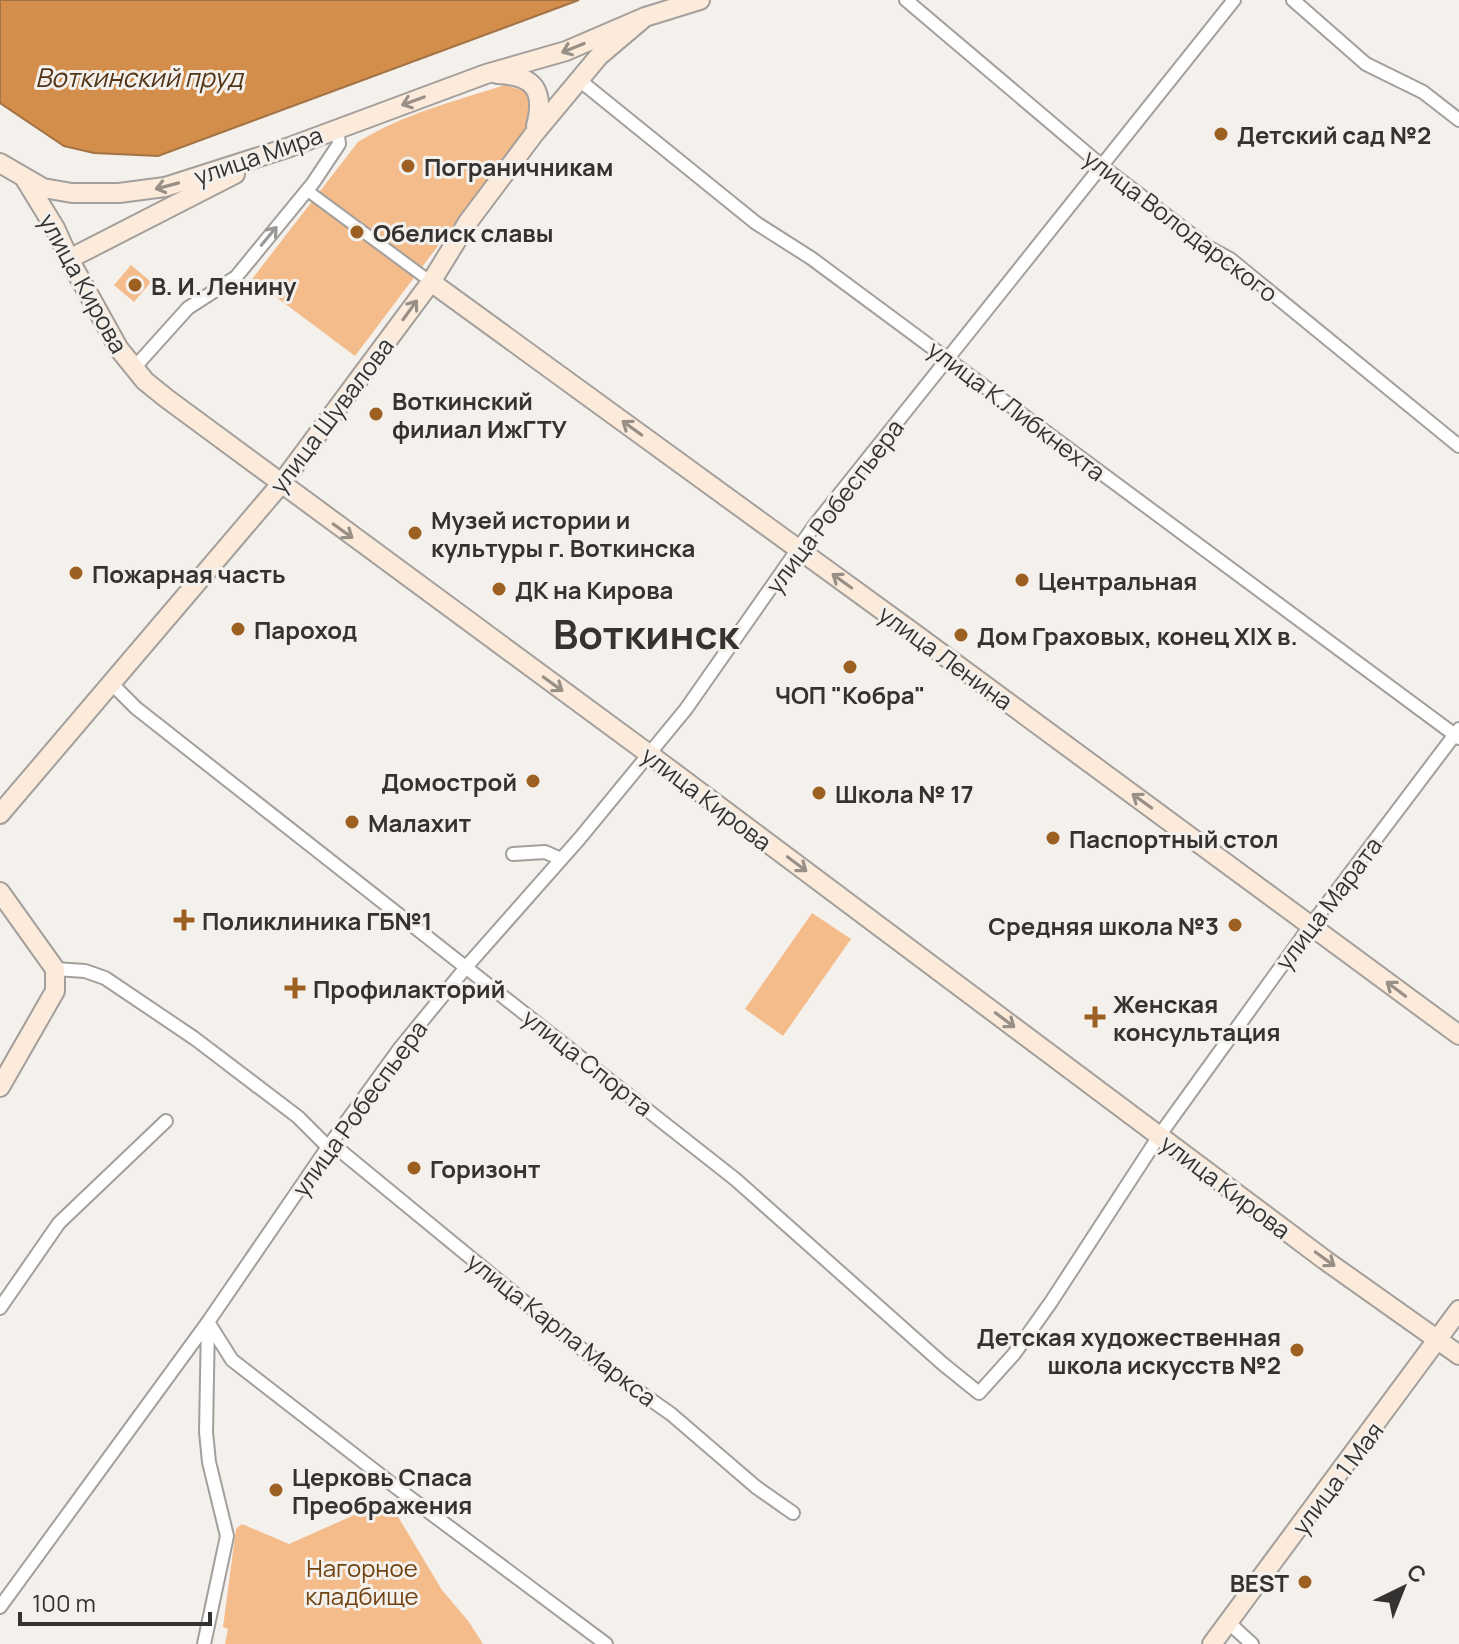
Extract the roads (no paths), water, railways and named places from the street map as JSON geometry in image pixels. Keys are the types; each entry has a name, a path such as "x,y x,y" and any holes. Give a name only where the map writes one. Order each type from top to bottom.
{"main road":[{"name":"улица Мира","path":"25,179 43,188 72,193 142,191 178,183 287,148 486,74 566,51 645,17 700,0"},
{"name":"улица Мира","path":"534,134 578,79 620,35 645,17"},
{"path":"486,74 511,75 534,85 541,107 534,134"},
{"name":"улица Шувалова","path":"0,814 280,485 431,282 468,222 534,134"},
{"path":"69,259 287,148"},
{"path":"0,163 25,179"},
{"name":"улица Кирова","path":"25,179 55,228 119,349 166,398 1159,1136 1459,1355"},
{"name":"улица Ленина","path":"431,282 1459,1035"},
{"path":"0,892 55,969 53,995 0,1087"},
{"name":"улица 1 Мая","path":"1212,1644 1459,1310"}],"street":[{"name":"улица Володарского","path":"906,0 1102,166 1208,247 1230,259 1459,446"},
{"name":"улица Робеспьера","path":"0,1607 208,1322 329,1145 400,1048 686,709 798,550 1234,0"},
{"path":"1293,0 1366,64 1423,92 1459,120"},
{"name":"улица К.Либкнехта","path":"578,79 756,223 811,258 1458,734"},
{"path":"134,368 188,308 236,277 313,183 339,144 337,128"},
{"path":"312,194 431,282"},
{"name":"улица Спорта","path":"112,684 147,716 735,1179 979,1393"},
{"name":"улица Марата","path":"979,1393 1014,1354 1051,1302 1159,1136 1311,925 1458,734"},
{"path":"513,854 545,852 561,859"},
{"name":"улица Карла Маркса","path":"55,969 85,971 105,978 194,1038 298,1117 600,1364 671,1414 756,1487 793,1513"},
{"path":"0,1308 59,1223 166,1121"},
{"path":"204,1644 227,1536 209,1462 206,1432 208,1322"},
{"path":"208,1322 232,1360 606,1644"},
{"path":"1229,1623 1252,1644"}],"water":[{"name":"Воткинский пруд","path":"0,0 579,0 158,156 94,153 64,146 0,103"}],"place":[{"name":"Детский сад №2","path":"1221,134"},
{"name":"Пограничникам","path":"408,166"},
{"name":"Обелиск славы","path":"357,232"},
{"name":"В. И. Ленину","path":"135,285"},
{"name":"Воткинский филиал ИжГТУ","path":"376,414"},
{"name":"Музей истории и культуры г. Воткинска","path":"415,533"},
{"name":"Пожарная часть","path":"76,573"},
{"name":"Центральная","path":"1022,580"},
{"name":"ДК на Кирова","path":"499,589"},
{"name":"Пароход","path":"238,629"},
{"name":"Дом Граховых, конец XIX в.","path":"961,635"},
{"name":"ЧОП \"Кобра\"","path":"850,667"},
{"name":"Домострой","path":"533,781"},
{"name":"Школа № 17","path":"819,793"},
{"name":"Малахит","path":"352,822"},
{"name":"Паспортный стол","path":"1053,838"},
{"name":"Поликлиника ГБ№1","path":"184,920"},
{"name":"Средняя школа №3","path":"1235,925"},
{"name":"Профилакторий","path":"295,988"},
{"name":"Женская консультация","path":"1095,1017"},
{"name":"Горизонт","path":"414,1168"},
{"name":"Детская художественная школа искусств №2","path":"1297,1350"},
{"name":"Церковь Спаса Преображения","path":"276,1490"},
{"name":"BEST","path":"1305,1582"}],"district":[{"name":"Воткинск","path":"646,633"}],"park label":[{"name":"Нагорное кладбище","path":"362,1581"}]}
